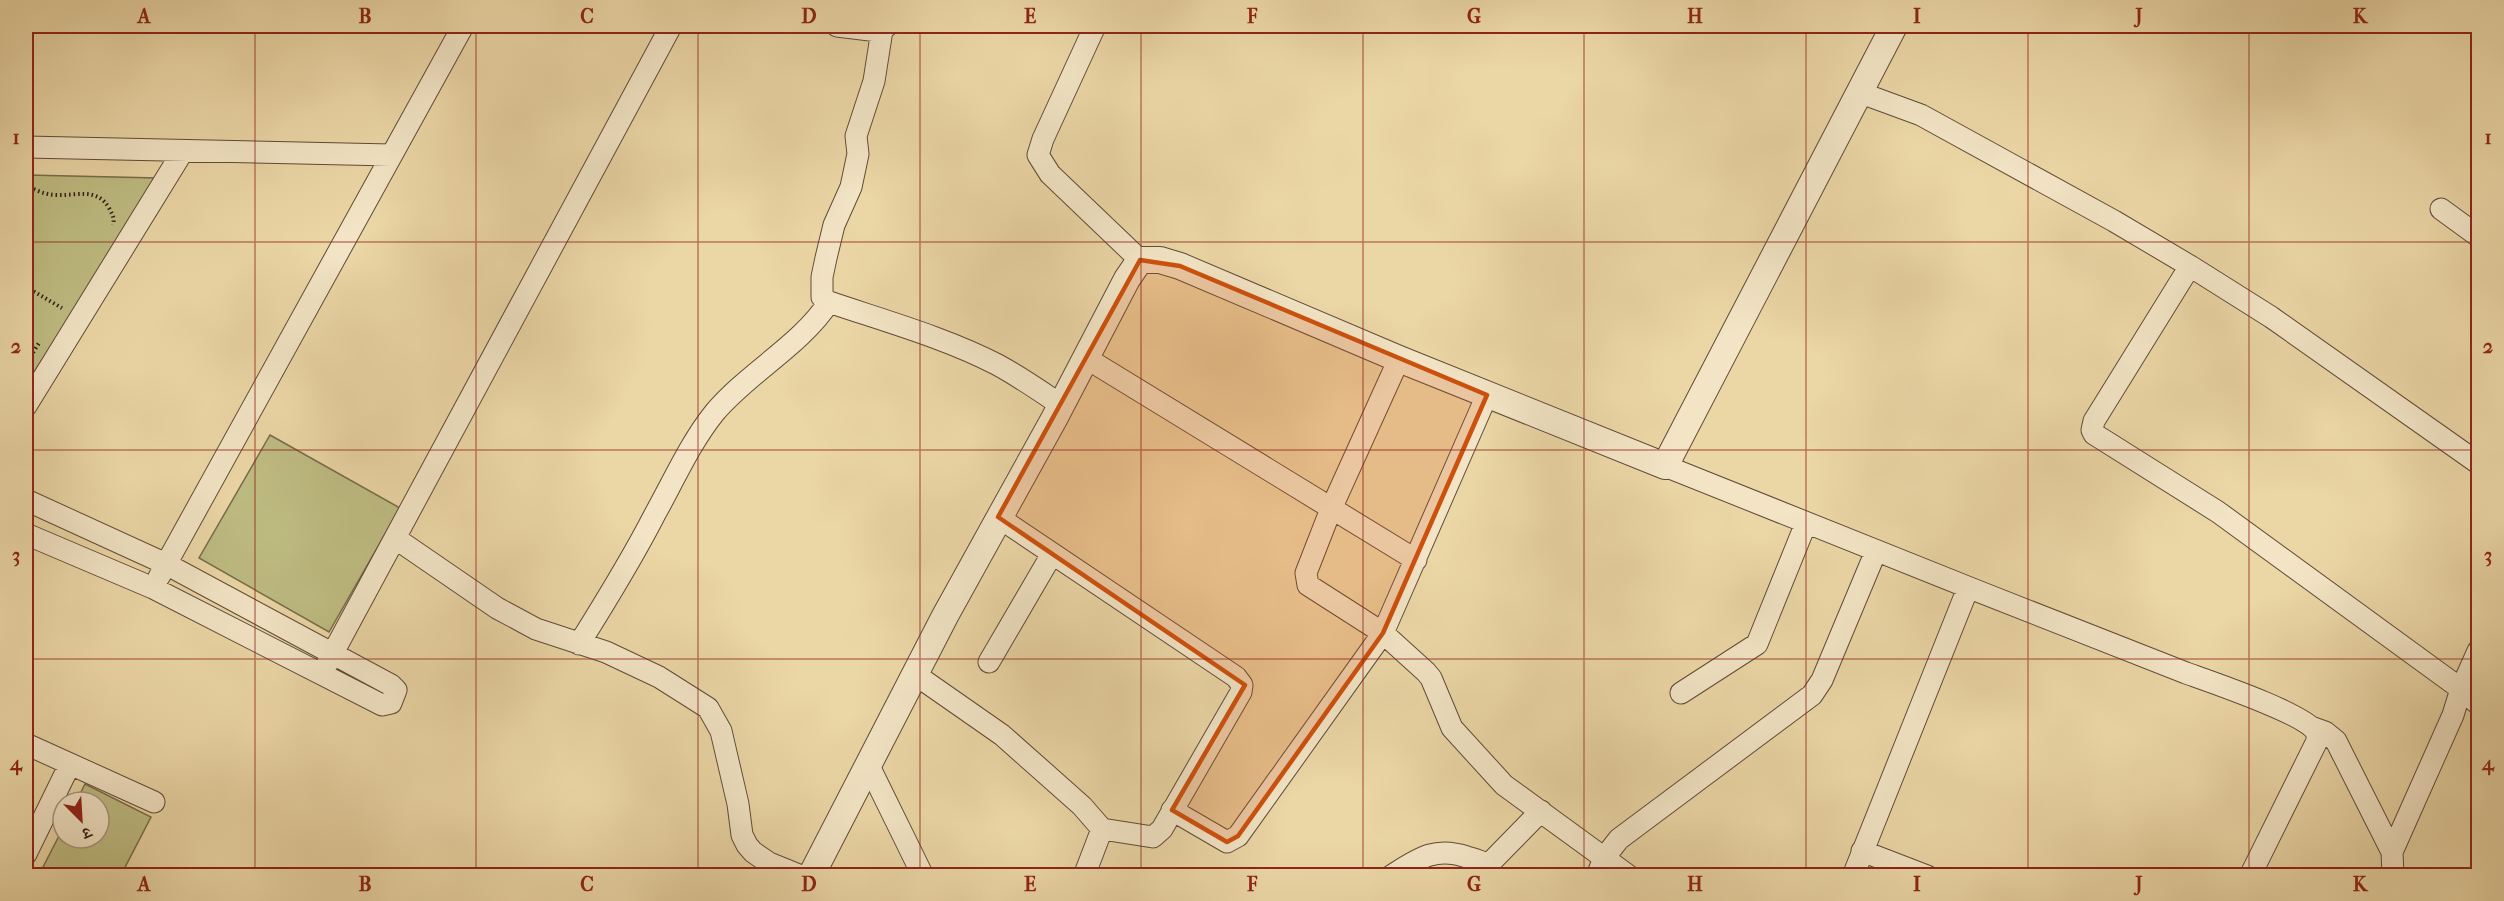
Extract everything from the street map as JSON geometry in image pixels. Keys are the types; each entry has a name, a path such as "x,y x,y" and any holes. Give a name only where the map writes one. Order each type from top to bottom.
{"street":[{"path":"153,588 463,26"},
{"path":"320,674 333,654 671,26"},
{"path":"837,26 870,31 885,28 874,81 856,136 858,154 851,187 834,225 822,277 821,294 829,302 882,322 933,337 979,356 1026,381 1061,405"},
{"path":"1095,26 1042,139 1038,155 1050,174 1140,260 1169,262 1487,395 1968,588 2251,698 2308,723 2336,741 2392,852 2393,876"},
{"path":"1665,466 1894,26"},
{"path":"1861,93 1921,115 2114,221 2190,266 2271,317 2478,463"},
{"path":"26,147 391,155"},
{"path":"26,406 183,151"},
{"path":"2441,209 2478,236"},
{"path":"811,876 945,616 1061,405 1127,279 1140,260"},
{"path":"2190,266 2094,421 2092,430 2094,434 2218,512 2461,689 2478,704"},
{"path":"579,644 621,577 690,449 715,413 752,375 816,320 829,302"},
{"path":"1086,358 1416,560"},
{"path":"1399,359 1306,573 1308,585 1383,633 1431,678 1455,732 1504,785 1541,811 1601,867 1629,876"},
{"path":"1172,810 1227,842 1235,839 1383,633 1487,395"},
{"path":"26,500 166,564 394,687 396,694 391,703 382,705 153,588 26,534"},
{"path":"916,675 1002,735 1082,806 1102,829 1155,837 1241,692 1240,681 998,517"},
{"path":"1681,693 1757,644 1806,522"},
{"path":"395,538 497,608 536,629 606,652 659,677 708,708 721,731 738,804 742,835 753,852 769,864 801,876"},
{"path":"1601,867 1619,839 1812,695 1822,681 1876,551"},
{"path":"989,662 1052,554"},
{"path":"1853,876 1968,588"},
{"path":"2392,852 2453,715 2461,689 2478,651"},
{"path":"2250,876 2315,745 2317,737 2314,728"},
{"path":"26,744 69,766 154,802"},
{"path":"868,765 923,876"},
{"path":"26,854 69,766"},
{"path":"1485,873 1541,811"},
{"path":"1066,876 1085,871 1102,829"},
{"path":"1862,850 1927,876"},
{"path":"1391,876 1419,858 1434,853 1459,854 1479,860 1485,864 1485,873"}],"path":[{"path":"26,184 41,193 57,195 84,193 98,196 105,202 114,220 110,233"},
{"path":"26,257 32,247"},
{"path":"26,268 26,285 62,308"},
{"path":"56,318 68,298"},
{"path":"26,364 44,336"}],"highlighted area":[{"path":"1140,260 1180,266 1487,395 1383,633 1238,836 1227,842 1172,810 1245,685 998,517 1134,268"}],"shaded area":[{"path":"26,175 158,178 26,385"},
{"path":"270,435 400,508 329,632 199,558"},
{"path":"85,784 97,790 82,790"},
{"path":"111,797 151,817 121,875 39,875 52,850 111,850"}]}
